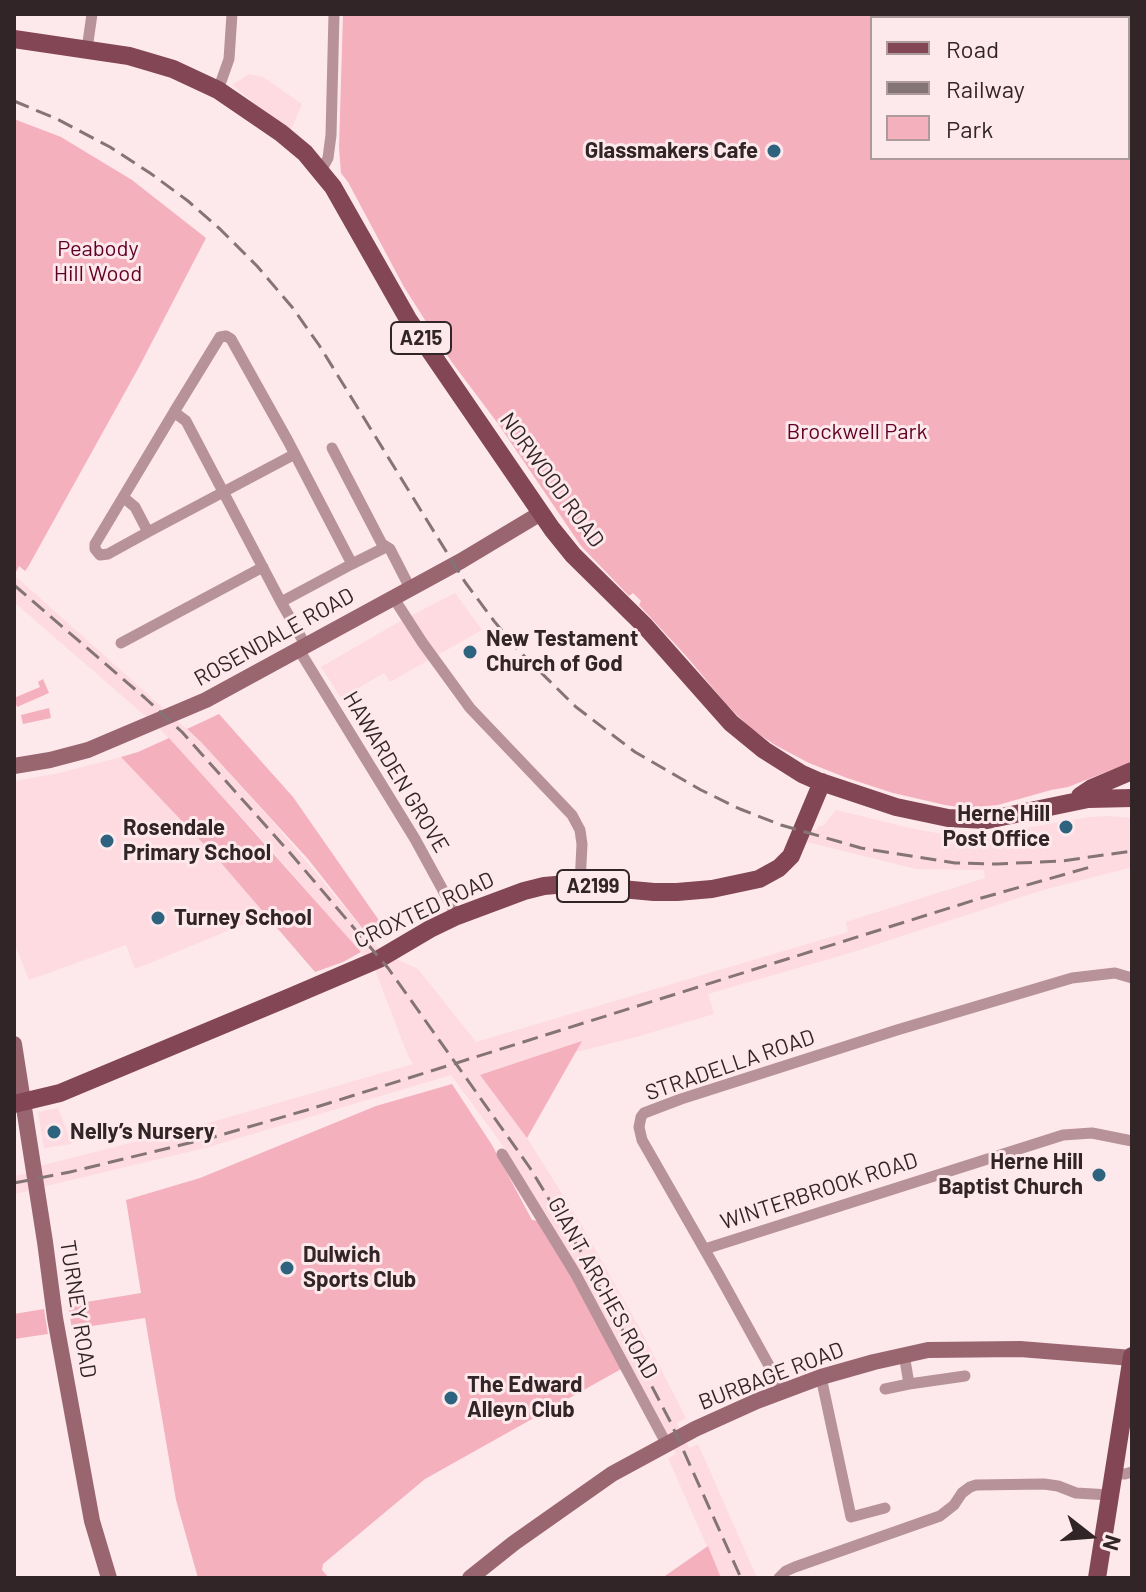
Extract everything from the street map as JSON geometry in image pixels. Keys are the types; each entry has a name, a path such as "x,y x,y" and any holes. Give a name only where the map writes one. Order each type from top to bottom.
{"main road":[{"name":"NORWOOD ROAD","path":"14,39 129,56 166,67 218,90 305,153 321,171 354,221 408,319 541,513 573,555 645,626 731,723 751,741 802,774 822,782 896,807 958,820 994,820 1072,802 1132,798"},
{"path":"1072,802 1092,788 1132,771"},
{"name":"CROXTED ROAD","path":"19,1103 72,1088 379,959 457,916 534,888 580,884 677,892 712,889 759,879 779,868 791,856 822,782"},
{"path":"1097,1578 1103,1494 1123,1472 1132,1357"}],"street":[{"path":"87,49 92,14"},
{"path":"218,90 229,59 232,14"},
{"path":"321,171 328,158 331,135 334,14"},
{"path":"295,454 105,555 96,552 95,544 218,338 226,336 231,339 295,454 352,564"},
{"name":"HAWARDEN GROVE","path":"174,412 186,421 302,648 457,916"},
{"path":"332,448 382,544 390,549 410,588"},
{"path":"123,497 135,507 148,532"},
{"name":"ROSENDALE ROAD","path":"14,766 64,757 206,700 461,561 541,513"},
{"path":"281,602 386,547"},
{"path":"121,643 263,567"},
{"path":"393,597 470,708 572,815 580,830 582,844 580,884"},
{"name":"STRADELLA ROAD","path":"783,1391 640,1135 641,1117 647,1111 897,1030 1072,978 1115,973 1132,978"},
{"name":"TURNEY ROAD","path":"14,1044 19,1103 57,1331 92,1521 109,1578"},
{"name":"WINTERBROOK ROAD","path":"705,1249 1063,1135 1092,1133 1132,1141"},
{"name":"GIANT ARCHES ROAD","path":"502,1154 581,1284 666,1443"},
{"name":"BURBAGE ROAD","path":"470,1578 612,1474 666,1443 757,1401 821,1377 904,1354 937,1349 1045,1350 1132,1357"},
{"path":"904,1354 909,1384"},
{"path":"885,1389 965,1376"},
{"path":"821,1377 851,1517 885,1508"},
{"path":"779,1578 795,1567 940,1516 962,1493 981,1484 1044,1484 1076,1493 1103,1494"}],"shaded area":[{"path":"249,74 263,77 302,104 290,132 232,85"},
{"path":"14,575 201,742 383,953 418,969 476,1042 848,932 846,922 985,878 984,870 916,869 795,839 801,827 816,830 836,810 949,835 995,833 1090,817 1132,818 1132,867 1043,890 853,952 708,994 714,1014 481,1076 527,1138 578,1219 640,1329 686,1418 677,1423 689,1448 698,1444 757,1578 721,1578 668,1458 676,1454 617,1338 504,1147 451,1075 209,1147 38,1188 36,1167 212,1122 413,1064 374,967 159,728 14,602"},
{"path":"455,593 482,630 390,682 384,673 341,698 321,667"},
{"name":"Rosendale Primary School","path":"121,757 269,917 261,917 135,969 126,945 29,980 14,942 14,781"},
{"name":"Nelly’s Nursery","path":"58,1108 72,1144 44,1148 38,1112"},
{"path":"32,1172 34,1190 14,1194 14,1176"}],"green space":[{"name":"Brockwell Park","path":"343,14 1132,14 1132,762 1068,787 998,805 965,808 893,793 847,778 809,763 751,729 639,605 641,601 633,593 629,596 581,546 499,425 451,361 404,287 341,173"},
{"name":"Peabody Hill Wood","path":"14,119 61,137 132,180 206,238 139,367 28,567 25,571 19,566 16,572 14,570"},
{"path":"43,679 49,693 17,707 14,698 40,687 38,682"},
{"path":"49,708 51,718 23,724 21,715"},
{"path":"219,714 293,797 385,929 371,939 308,859 187,729"},
{"path":"169,738 361,952 315,972 216,857 121,757"},
{"path":"582,1041 527,1138 480,1075"},
{"path":"452,1084 492,1145 532,1220 540,1221 623,1368 425,1479 323,1564 322,1570 329,1578 198,1578 176,1500 145,1318 72,1329 68,1305 141,1293 126,1200 200,1178 376,1106"},
{"path":"44,1309 48,1334 14,1339 14,1314"},
{"path":"708,1546 721,1578 662,1578"}],"railway":[{"path":"14,101 110,147 150,173 188,201 257,266 319,345 465,582 494,621 519,651 576,707 635,752 740,809 781,825 861,848 955,863 997,864 1062,861 1132,851"},
{"path":"14,585 182,732 388,968 530,1168 586,1260 671,1423 741,1578"},
{"path":"14,1183 214,1137 307,1110 978,899 1094,866"}],"place":[{"name":"Glassmakers Cafe","path":"774,151"},
{"name":"New Testament Church of God","path":"470,652"},
{"name":"Herne Hill Post Office","path":"1066,827"},
{"name":"Rosendale Primary School","path":"107,841"},
{"name":"Turney School","path":"158,918"},
{"name":"Nelly’s Nursery","path":"54,1132"},
{"name":"Herne Hill Baptist Church","path":"1099,1175"},
{"name":"Dulwich Sports Club","path":"287,1268"},
{"name":"The Edward Alleyn Club","path":"451,1398"}]}
